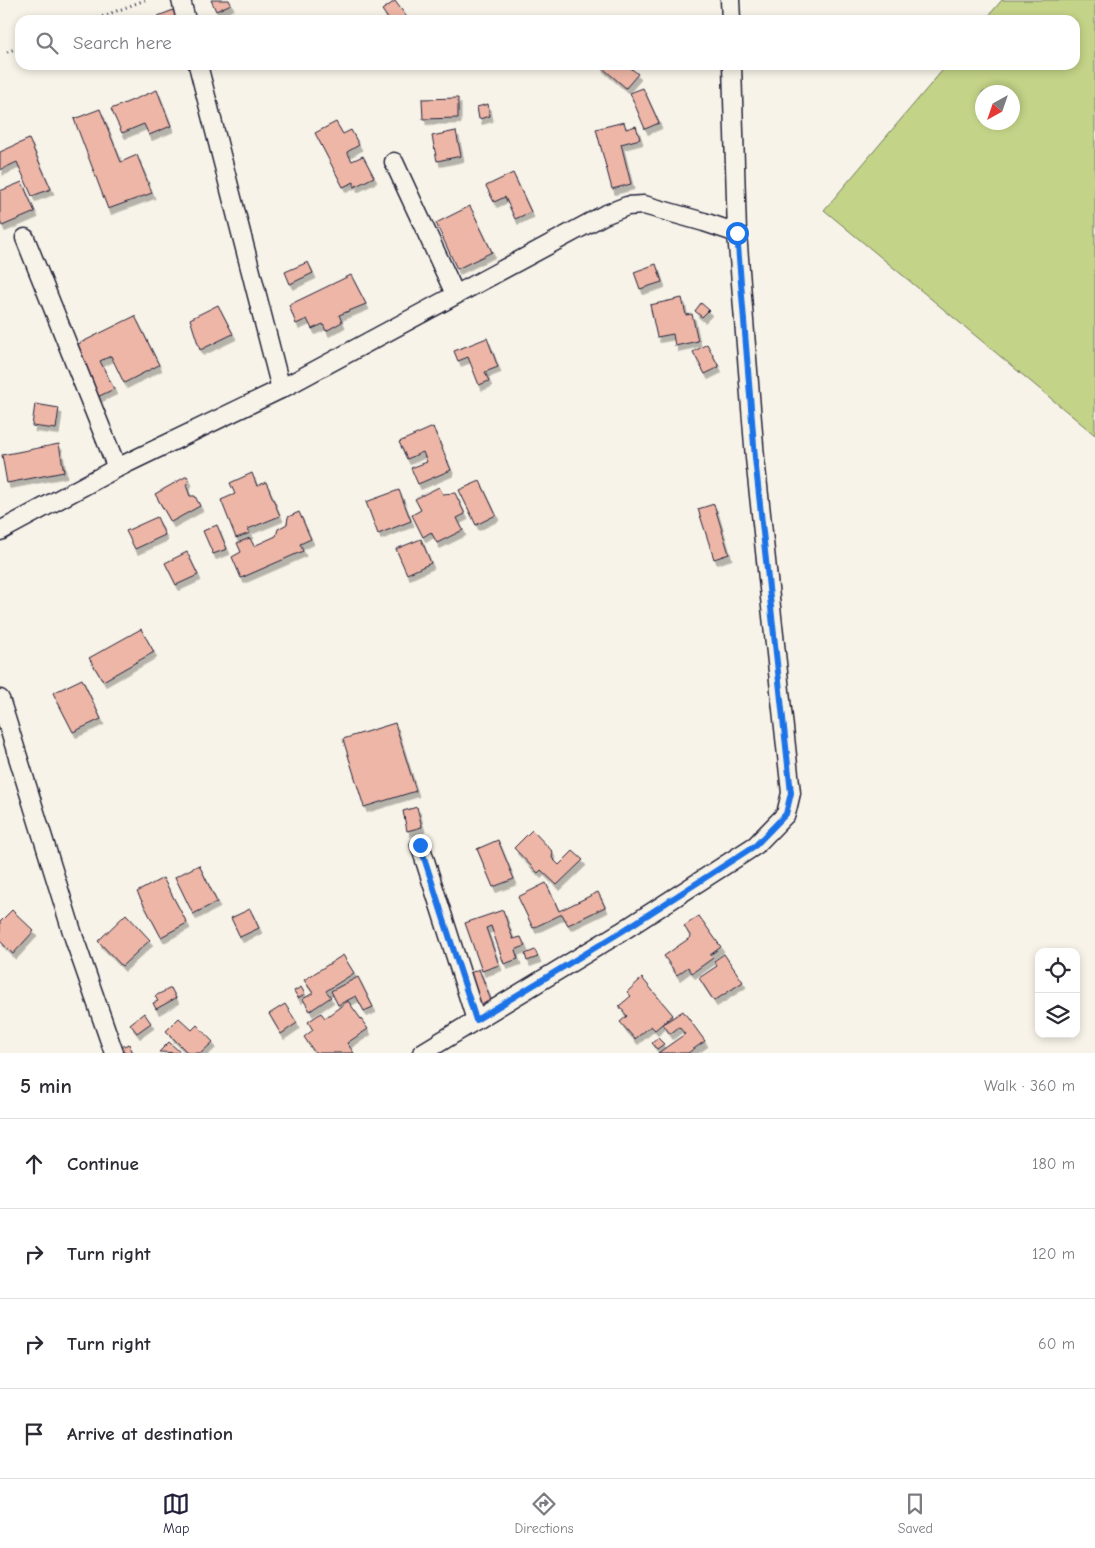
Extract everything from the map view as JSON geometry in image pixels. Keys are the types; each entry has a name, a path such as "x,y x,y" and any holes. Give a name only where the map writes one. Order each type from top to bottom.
{"street":[{"path":"181,0 185,15"},
{"path":"730,0 731,15"},
{"path":"199,70 281,389"},
{"path":"422,1053 621,932 756,845 786,814 791,793 755,458 737,233 732,70"},
{"path":"394,162 455,294"},
{"path":"0,531 116,468 281,389 604,215 627,206 644,205 737,233"},
{"path":"25,238 116,468"},
{"path":"0,699 74,938 114,1053"},
{"path":"420,845 476,1020"}],"path":[{"path":"106,15 145,0"},
{"path":"7,52 15,49"}],"green space":[{"path":"1002,0 1095,0 1095,435 824,210 943,70 1080,70 1080,15 989,15"}],"building":[{"path":"211,0 229,0 231,4 216,11"},
{"path":"395,1 405,15 386,15 382,10"},
{"path":"176,9 179,15 161,15"},
{"path":"605,70 633,70 638,74 626,88"},
{"path":"643,88 659,123 645,129 630,93"},
{"path":"157,90 171,126 149,135 144,124 122,133 111,109"},
{"path":"458,98 458,118 423,119 422,99"},
{"path":"488,104 490,116 479,119 477,107"},
{"path":"100,109 121,162 137,155 152,193 108,209 74,119"},
{"path":"336,122 343,134 351,130 359,145 347,152 352,161 363,156 374,177 354,187 354,182 343,187 315,133"},
{"path":"624,122 626,129 636,126 640,139 621,144 631,184 612,189 596,129"},
{"path":"456,131 461,156 437,161 432,136"},
{"path":"29,139 51,189 32,196 17,162 0,170 0,152"},
{"path":"513,173 531,212 515,219 505,197 494,202 486,186"},
{"path":"22,182 35,212 2,226 0,221 0,191"},
{"path":"470,206 492,252 457,269 436,223"},
{"path":"308,262 313,273 290,284 285,272"},
{"path":"656,264 662,282 640,289 634,272"},
{"path":"351,275 366,304 339,315 342,322 326,331 323,324 312,329 307,319 296,324 289,305"},
{"path":"682,298 686,315 692,314 698,341 675,346 673,334 657,337 650,305"},
{"path":"701,303 709,310 702,317 695,311"},
{"path":"218,305 233,334 200,350 190,319"},
{"path":"135,316 159,365 124,383 111,356 100,361 114,389 89,401 64,351"},
{"path":"487,338 498,367 485,372 489,381 479,385 468,357 458,361 454,351"},
{"path":"707,344 719,367 705,374 693,352"},
{"path":"35,404 59,408 56,429 32,426"},
{"path":"433,427 451,470 418,484 411,468 427,462 423,452 407,459 399,442"},
{"path":"59,444 64,472 7,483 2,455"},
{"path":"252,473 257,486 266,482 280,516 248,529 250,533 236,538 221,500 235,494 230,483"},
{"path":"187,476 189,480 186,485 190,496 195,496 200,506 171,522 155,494"},
{"path":"480,481 496,515 476,525 459,490"},
{"path":"439,487 443,494 455,493 465,514 457,518 463,530 437,543 431,532 423,537 412,515 421,510 415,499"},
{"path":"399,490 411,521 378,534 366,502"},
{"path":"714,504 729,554 714,559 698,509"},
{"path":"299,512 311,539 300,544 303,551 241,578 232,557 241,552 237,543 250,538 254,546 276,536 278,529 287,524 288,517"},
{"path":"157,517 165,535 135,549 126,531"},
{"path":"217,525 227,549 213,554 203,531"},
{"path":"421,539 431,563 407,574 396,549"},
{"path":"187,552 198,575 176,585 165,563"},
{"path":"141,629 154,652 103,681 89,658"},
{"path":"82,679 101,719 73,732 53,693"},
{"path":"395,723 416,791 364,807 343,739"},
{"path":"417,807 422,827 407,831 403,811"},
{"path":"532,830 553,852 552,858 559,865 573,851 583,860 557,885 541,870 538,873 514,848"},
{"path":"498,840 514,879 493,887 477,849"},
{"path":"199,865 217,902 193,914 175,877"},
{"path":"163,878 187,923 161,937 137,892"},
{"path":"546,883 559,911 598,892 605,907 568,925 562,914 533,928 518,897"},
{"path":"250,909 259,928 240,937 231,918"},
{"path":"12,910 34,931 13,954 0,941 0,922"},
{"path":"503,910 513,939 521,937 525,946 515,950 518,959 504,964 491,926 486,928 499,965 482,971 465,923"},
{"path":"126,914 150,940 122,966 98,941"},
{"path":"699,916 721,947 710,955 713,958 692,973 688,967 677,975 664,956 691,937 684,926"},
{"path":"535,950 538,957 527,961 525,954"},
{"path":"724,954 743,982 714,1001 699,978 717,966 714,961"},
{"path":"343,955 354,973 326,991 331,997 310,1011 303,999 313,993 304,980"},
{"path":"479,969 492,1003 479,1009 466,975"},
{"path":"358,977 373,1007 364,1011 356,996 338,1005 331,991"},
{"path":"642,978 673,1015 655,1030 651,1026 635,1039 620,1022 627,1016 619,1006 631,996 627,992"},
{"path":"301,987 305,994 298,998 294,991"},
{"path":"171,988 176,998 156,1009 153,1003 158,1001 155,996"},
{"path":"348,1001 368,1029 347,1043 354,1053 315,1053 304,1037 313,1030 308,1022 321,1013 325,1018"},
{"path":"285,1004 297,1023 281,1034 269,1014"},
{"path":"683,1011 705,1041 688,1053 658,1053 685,1034 679,1027 670,1034 663,1024"},
{"path":"144,1013 151,1023 137,1033 130,1024"},
{"path":"179,1018 192,1030 197,1025 213,1042 201,1053 188,1053 166,1031"},
{"path":"658,1038 664,1044 657,1049 652,1043"},
{"path":"169,1042 181,1053 159,1052"},
{"path":"129,1044 133,1053 124,1053 121,1047"}],"route":[{"path":"420,845 476,1020 621,932 756,845 786,814 791,793 755,458 737,233"}]}
